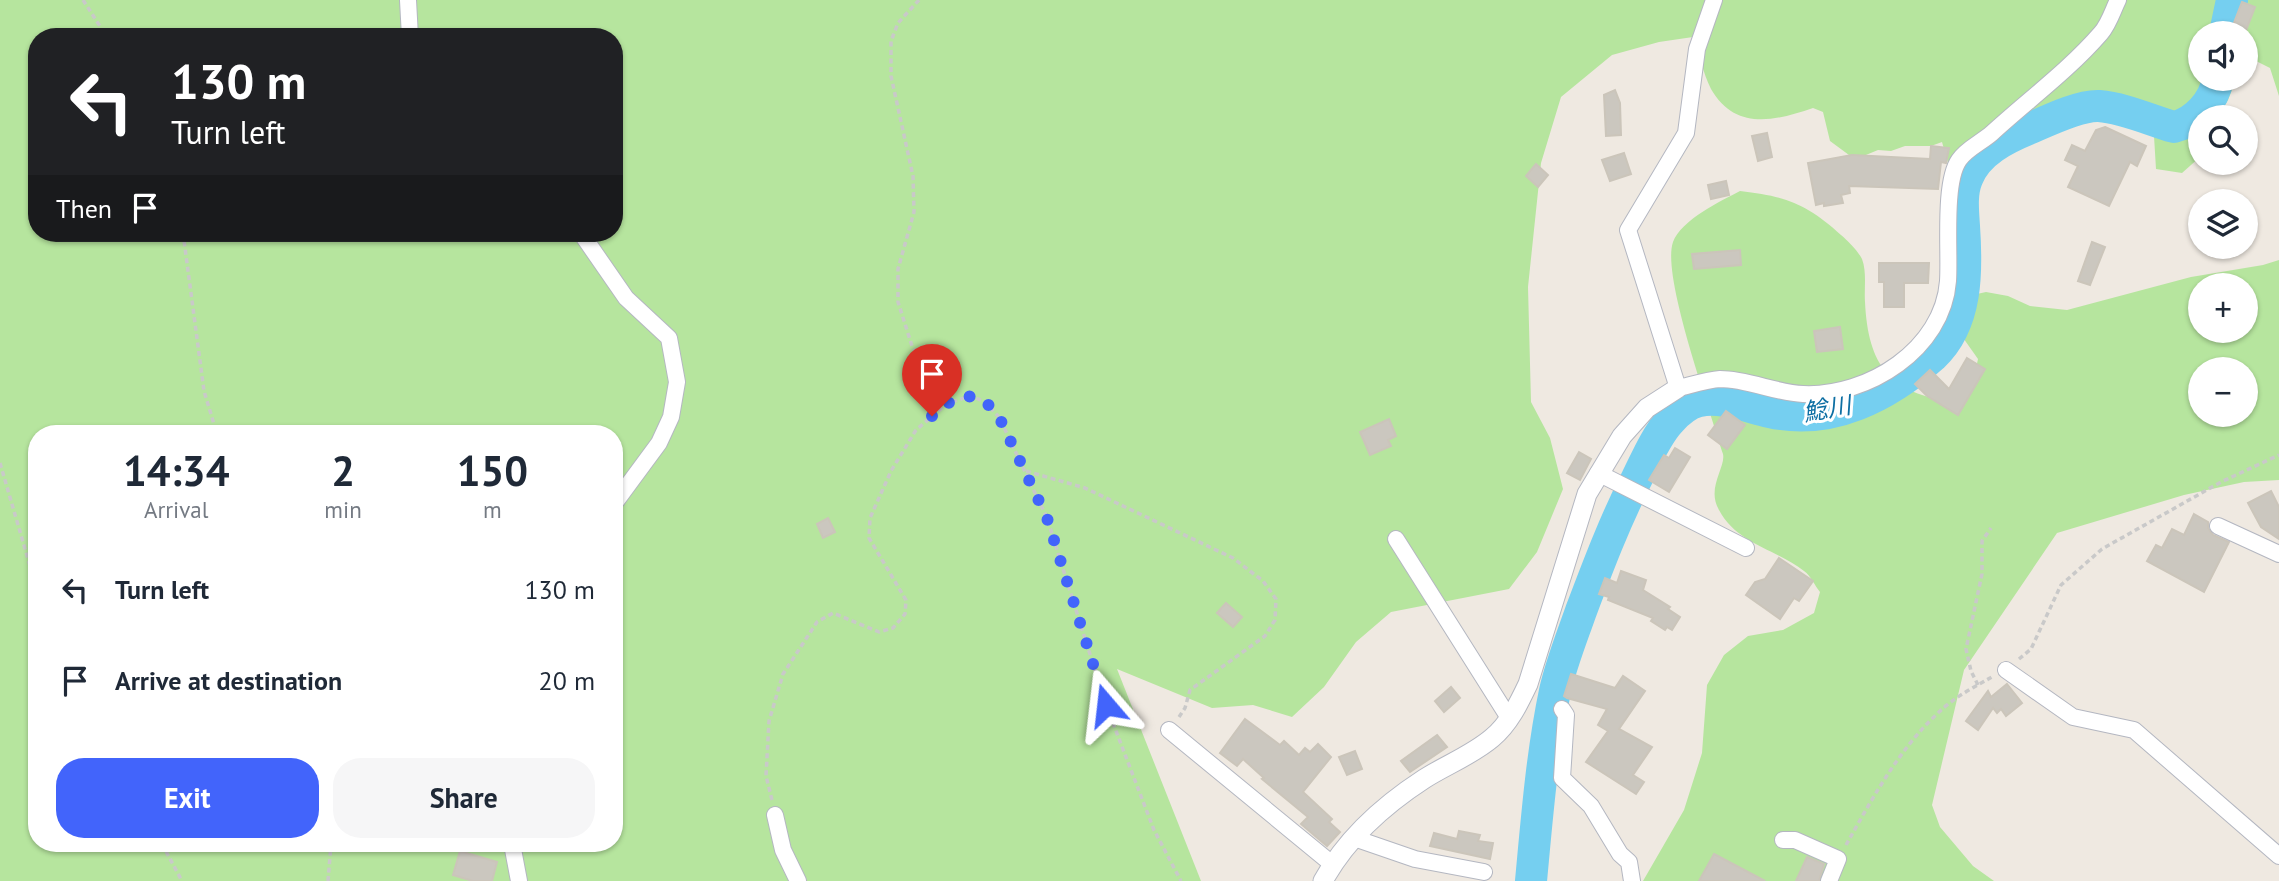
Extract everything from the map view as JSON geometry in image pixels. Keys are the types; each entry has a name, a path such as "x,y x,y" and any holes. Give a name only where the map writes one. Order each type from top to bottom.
{"street":[{"path":"408,0 410,28"},
{"path":"1678,388 1628,230 1686,133 1697,49 1714,0"},
{"path":"1169,730 1328,872 1362,828 1422,780 1494,737 1509,718 1528,684 1587,494 1622,436 1647,408 1678,388 1719,379 1802,394 1835,392 1889,371 1912,353 1931,331 1942,310 1948,283 1950,190 1959,160 2045,87 2103,31 2118,0"},
{"path":"588,242 626,298 669,338 677,382 671,417 659,443 623,493"},
{"path":"1598,473 1746,548"},
{"path":"2218,526 2279,554"},
{"path":"1396,539 1509,718"},
{"path":"2006,670 2073,716 2134,730 2279,856"},
{"path":"1562,709 1566,715 1562,778 1591,806 1620,854 1629,862 1632,881"},
{"path":"775,816 783,850 798,881"},
{"path":"1354,838 1415,859 1484,872"},
{"path":"1783,840 1795,840 1838,859 1829,881"},
{"path":"514,852 519,881"}],"path":[{"path":"83,0 101,28"},
{"path":"919,0 898,23 891,41 891,76 913,176 914,212 898,269 898,302 912,346 948,403"},
{"path":"184,242 204,391 214,425"},
{"path":"775,816 766,776 769,721 783,674 817,622 833,613 879,632 893,628 905,614 906,600 869,538 870,518 891,471 916,430 948,403 971,396 985,401 999,417 1047,518 1106,705 1154,830 1181,881"},
{"path":"1838,859 1873,797 1912,740 1940,711 2006,670 2031,649 2061,584 2102,549 2221,482 2279,455"},
{"path":"0,463 28,553"},
{"path":"1025,471 1086,488 1233,558 1263,580 1276,599 1275,620 1265,636 1190,690 1185,708 1169,730"},
{"path":"1978,685 1971,671 1966,649 1982,574 1982,541 1991,528"},
{"path":"166,852 182,881"},
{"path":"328,881 330,852"}],"green space":[{"path":"0,0 2279,0 2279,96 2270,68 2258,62 2258,21 2188,21 2188,91 2231,91 2225,105 2188,105 2188,168 2182,173 2156,169 2154,136 2134,124 2102,116 2047,128 2023,141 2002,145 1984,162 1970,155 1950,170 1942,142 1931,146 1905,146 1891,151 1878,150 1861,157 1849,155 1830,141 1823,112 1813,108 1770,119 1744,117 1732,112 1711,89 1693,37 1659,42 1612,55 1561,97 1541,163 1528,287 1531,402 1550,438 1563,489 1537,552 1509,589 1391,612 1356,642 1324,687 1292,717 1253,705 1212,708 1117,669 1201,881 0,881"},
{"path":"1740,191 1795,203 1829,224 1855,249 1864,264 1865,302 1871,343 1887,373 1914,392 1954,401 1973,382 1978,359 1954,325 1968,296 1986,292 2008,296 2030,306 2067,310 2188,278 2188,343 2258,343 2258,273 2215,273 2279,260 2279,480 2244,482 2184,495 2057,533 1964,670 1932,805 1940,827 1973,866 1994,881 1643,881 1684,810 1702,753 1707,685 1724,655 1748,636 1783,630 1814,613 1820,592 1811,578 1793,563 1736,531 1716,502 1715,486 1723,454 1680,313 1671,259 1677,234 1702,212"}],"building":[{"path":"2242,2 2255,7 2250,21 2235,21"},
{"path":"1615,90 1620,103 1621,135 1606,136 1604,95"},
{"path":"2105,127 2146,146 2137,166 2130,162 2109,206 2068,187 2078,166 2065,160 2072,145 2085,151 2096,130"},
{"path":"1767,133 1772,157 1758,161 1752,136"},
{"path":"1931,146 1949,148 1946,163 1941,162 1938,189 1849,186 1850,193 1841,195 1843,203 1816,205 1808,163 1852,155 1930,159"},
{"path":"1624,153 1631,174 1610,181 1602,160"},
{"path":"1536,164 1548,175 1538,187 1526,176"},
{"path":"1726,181 1729,195 1711,199 1708,185"},
{"path":"2092,242 2105,247 2090,285 2078,281"},
{"path":"1740,250 1741,265 1694,269 1692,254"},
{"path":"1879,263 1929,263 1928,283 1904,283 1904,307 1884,307 1884,282 1879,282"},
{"path":"1840,327 1843,349 1817,352 1814,331"},
{"path":"1967,358 1985,369 1958,415 1927,396 1915,384 1930,370 1949,389"},
{"path":"1726,411 1745,425 1727,449 1708,435"},
{"path":"1389,419 1396,436 1388,440 1391,446 1370,455 1360,432"},
{"path":"1675,448 1690,457 1669,492 1649,480 1664,455 1669,458"},
{"path":"1579,452 1591,459 1580,480 1567,473"},
{"path":"2271,491 2279,507 2279,539 2261,527 2248,503"},
{"path":"2194,514 2208,522 2208,528 2213,535 2229,542 2204,592 2147,561 2156,545 2162,548 2172,529 2184,535"},
{"path":"828,518 835,532 823,538 817,524"},
{"path":"1779,558 1813,581 1799,601 1794,598 1780,619 1746,595 1755,582 1765,579"},
{"path":"1621,571 1646,580 1643,590 1670,607 1668,609 1680,617 1672,630 1667,627 1665,630 1651,621 1653,618 1599,594 1605,578 1617,583"},
{"path":"1226,603 1242,617 1233,627 1217,613"},
{"path":"1571,674 1615,688 1623,676 1645,691 1619,729 1652,747 1633,775 1644,782 1636,794 1586,762 1608,731 1598,725 1607,709 1564,696"},
{"path":"2007,684 2022,703 2006,716 2001,709 1997,713 1993,708 1978,730 1966,721 1988,691 1991,697"},
{"path":"1451,687 1460,698 1444,712 1435,701"},
{"path":"1245,719 1280,745 1284,741 1299,755 1305,748 1310,752 1318,744 1331,757 1303,792 1332,819 1329,822 1340,832 1327,846 1301,824 1308,817 1262,779 1264,778 1243,759 1237,766 1220,753"},
{"path":"1437,735 1447,747 1410,772 1401,761"},
{"path":"1355,751 1362,769 1347,775 1339,757"},
{"path":"1459,831 1480,835 1478,841 1493,843 1490,859 1430,846 1434,833 1457,839"},
{"path":"460,852 497,862 492,881 473,881 453,875"},
{"path":"1714,854 1765,881 1699,881"},
{"path":"1807,857 1824,864 1819,881 1796,881"}],"waterway":[{"name":"鯰川","path":"2228,21 2232,0"},
{"name":"鯰川","path":"1531,881 1543,761 1560,671 1614,527 1652,448 1670,421 1687,406 1708,400 1726,401 1770,412 1815,415 1857,404 1897,384 1933,356 1945,343 1953,328 1959,312 1965,278 1964,190 1972,169 1985,154 2002,141 2021,132 2091,106 2118,109 2174,127 2197,115 2214,91"}],"route":[{"path":"932,416 948,403 971,396 985,401 999,417 1047,518 1106,705"}]}
